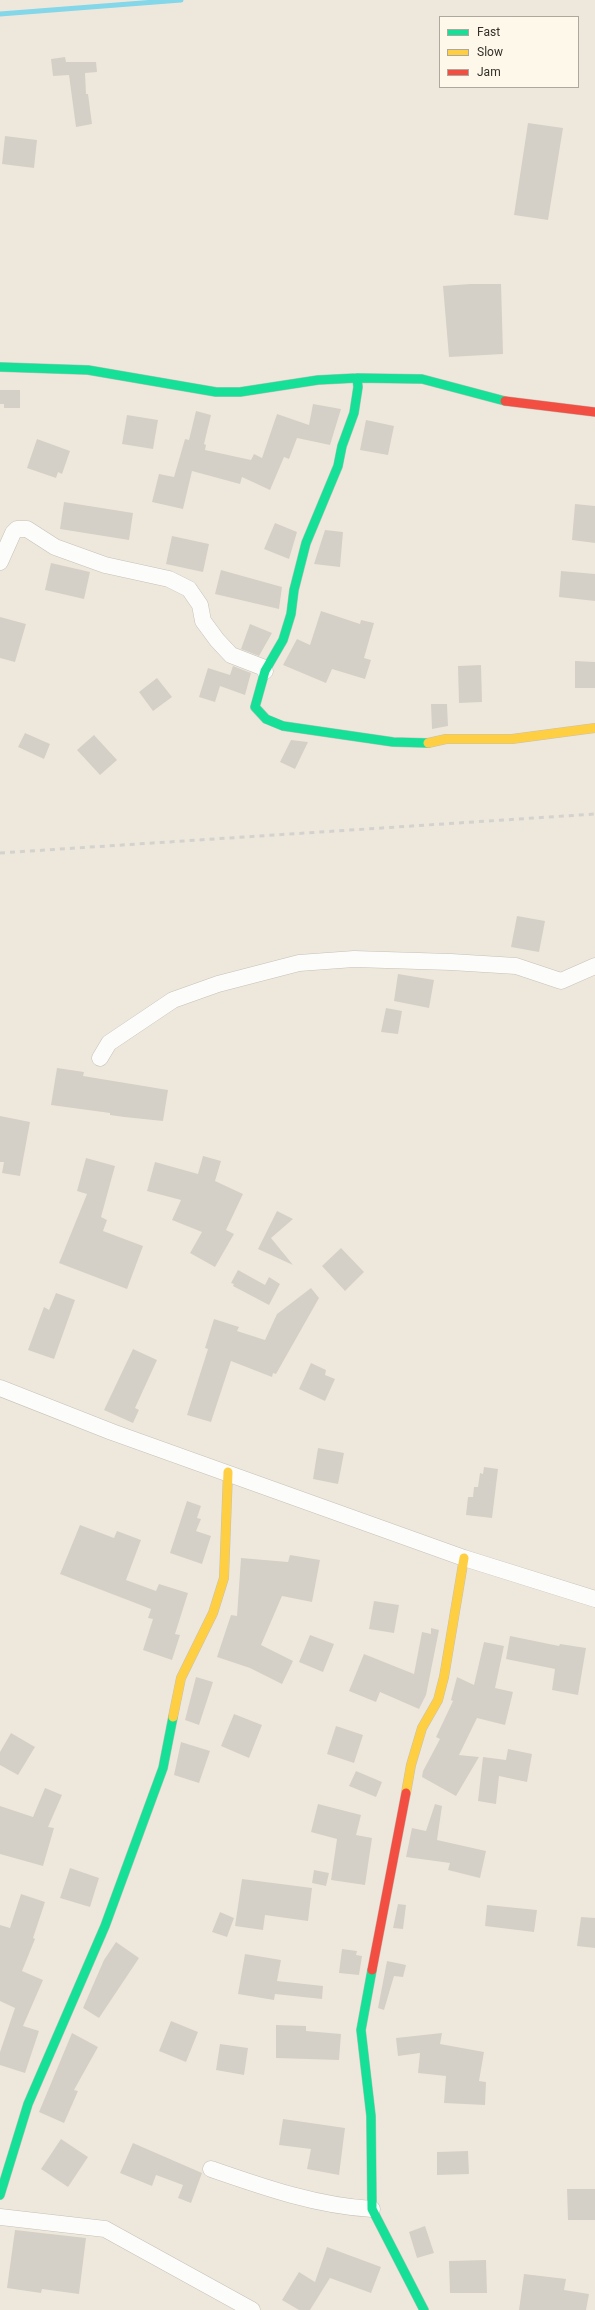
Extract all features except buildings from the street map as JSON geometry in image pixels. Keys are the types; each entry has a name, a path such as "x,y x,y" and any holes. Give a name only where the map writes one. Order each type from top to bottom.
{"street":[{"path":"0,366 88,370 216,392 240,392 318,380 357,378 422,379 509,402 595,412"},
{"path":"357,378 358,387 354,413 342,446 338,466 306,543 294,590 291,614 283,640 265,670 254,707 266,719 283,726 392,742 427,743 446,739 512,739 561,731 595,728"},
{"path":"0,562 13,534 18,529 27,529 55,547 105,565 170,579 189,589 200,605 203,621 231,655 262,667 265,670"},
{"path":"100,1058 109,1043 173,1000 218,984 299,964 354,959 516,966 561,981 595,966"},
{"path":"0,1388 112,1432 228,1472 464,1558 595,1599"},
{"path":"0,2194 28,2104 105,1926 163,1768 181,1678 213,1613 224,1571 228,1507 228,1472"},
{"path":"424,2310 372,2209 371,2116 361,2030 411,1765 422,1728 438,1700 444,1677 464,1558"},
{"path":"211,2169 244,2180 342,2207 372,2209"},
{"path":"0,2217 105,2229 252,2310"}],"waterway":[{"path":"0,14 181,0"}],"railway":[{"path":"0,853 595,814"}],"traffic: fast":[{"path":"0,367 88,370 216,392 240,392 318,380 357,378 422,379 505,401"},
{"path":"357,378 358,387 354,413 342,446 338,466 306,543 294,590 291,614 283,640 265,671 255,707 266,719 283,726 393,742 428,743"},
{"path":"0,2195 28,2104 105,1926 163,1768 173,1717"},
{"path":"372,1970 361,2030 371,2116 372,2209 424,2310"}],"traffic: slow":[{"path":"428,743 446,739 512,739 595,728"},
{"path":"173,1717 181,1678 213,1613 224,1578 228,1472"},
{"path":"406,1793 411,1765 422,1728 438,1700 444,1677 464,1558"}],"traffic: jam":[{"path":"505,401 595,412"},
{"path":"372,1970 406,1793"}]}
